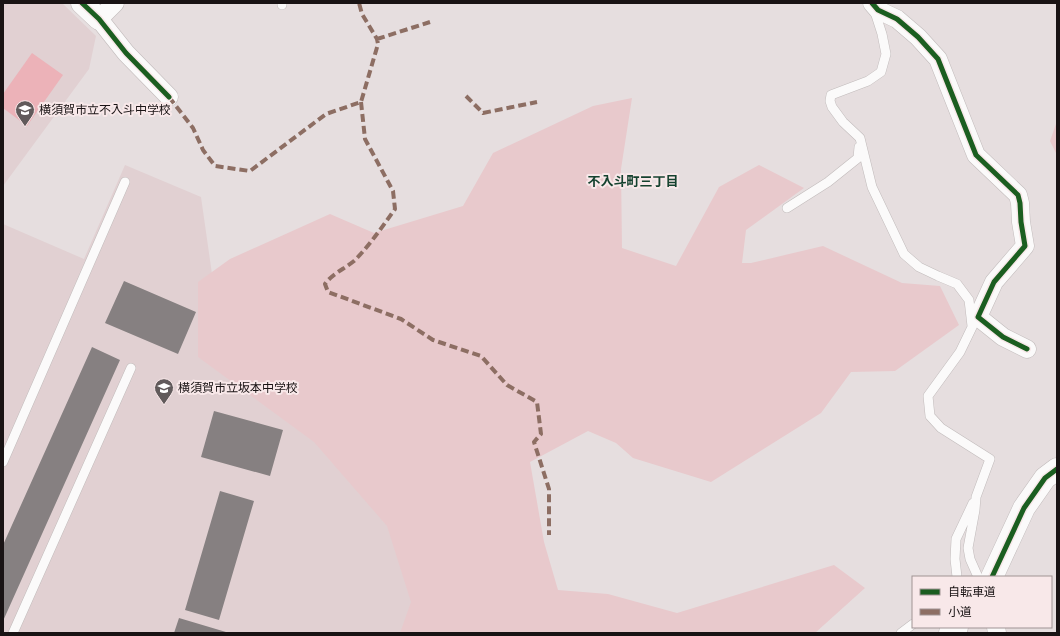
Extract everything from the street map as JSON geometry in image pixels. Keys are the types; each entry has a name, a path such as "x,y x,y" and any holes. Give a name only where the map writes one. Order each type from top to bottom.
{"street":[{"path":"82,3 99,19 126,53 169,97"},
{"path":"99,19 115,3"},
{"path":"872,4 878,10 897,19 918,37 938,59 976,155 1018,195 1025,246 994,282 975,322 1027,349"},
{"path":"992,576 1024,508 1045,478 1057,469"}],"lane":[{"path":"872,4 882,34 886,54 881,72 868,81 831,94 830,101 832,107 843,122 860,138 872,187 904,254 919,267 958,284 970,300 975,322 960,352 928,396 930,416 941,428 990,459 976,497 956,539 955,559 957,576"},
{"path":"787,208 828,182 858,158 860,138"},
{"path":"3,462 125,182"},
{"path":"13,633 131,368"},
{"path":"976,497 968,548 970,559 978,576"},
{"path":"901,633 912,625"}],"shaded area":[{"name":"横須賀市立不入斗中学校","path":"3,3 62,3 96,36 89,69 3,186"},
{"path":"32,53 63,75 27,126 3,108 3,94"},
{"path":"632,98 621,169 622,248 676,266 719,187 759,165 804,188 746,230 742,263 751,263 823,246 902,283 940,286 959,325 895,371 851,372 821,413 711,482 633,458 616,443 588,431 530,462 544,542 558,590 608,594 677,613 834,565 865,588 815,633 400,633 411,602 387,526 314,442 198,357 198,282 230,259 330,214 374,233 463,206 493,153 593,106"},
{"path":"1057,121 1057,155 1050,141"},
{"name":"横須賀市立坂本中学校","path":"125,165 201,197 216,302 393,477 425,633 3,633 3,224 84,259"}],"building":[{"path":"124,281 196,312 178,354 105,323"},
{"path":"92,347 120,360 3,621 3,545"},
{"path":"214,411 283,430 270,476 201,457"},
{"path":"220,491 254,501 219,620 185,610"},
{"path":"179,618 226,632 226,633 174,633"}],"marked path":[{"path":"169,97 193,128 203,150 215,166 250,171 326,114 361,102 378,44 377,39 362,14 359,3"},
{"path":"377,39 430,22"},
{"path":"466,96 483,113 537,102"},
{"path":"361,102 365,139 393,191 395,209 376,236 360,255 328,280 325,284 328,292 401,319 433,340 481,356 507,385 537,402 541,434 534,442 549,489 549,535"}],"cycle path":[{"path":"82,3 99,19 126,53 169,97"},
{"path":"872,3 878,10 897,19 918,37 938,59 976,155 1018,195 1025,246 994,282 978,317 1003,337 1027,349"},
{"path":"992,576 1024,508 1045,478 1057,469"}],"place":[{"name":"横須賀市立不入斗中学校","path":"25,127"},
{"name":"横須賀市立坂本中学校","path":"164,405"}],"district":[{"name":"不入斗町三丁目","path":"633,181"}]}
